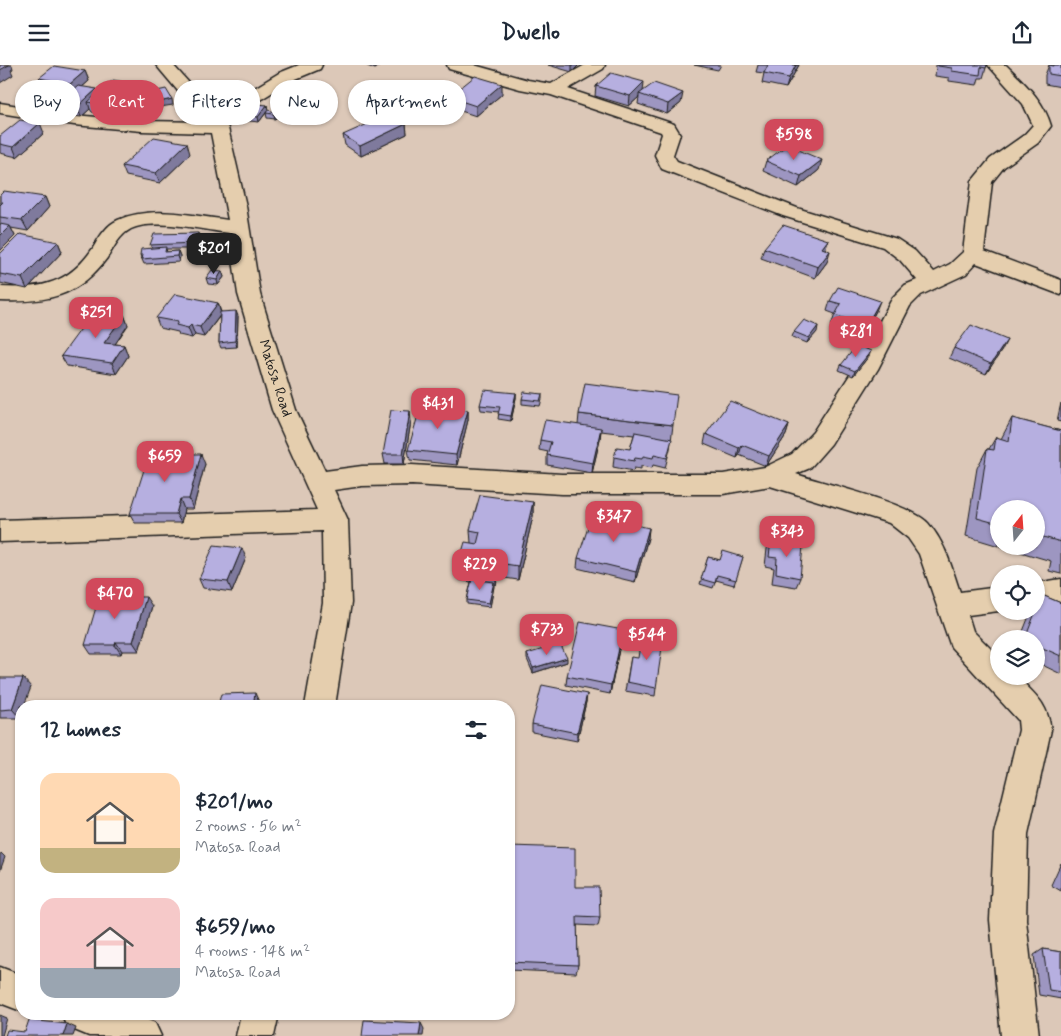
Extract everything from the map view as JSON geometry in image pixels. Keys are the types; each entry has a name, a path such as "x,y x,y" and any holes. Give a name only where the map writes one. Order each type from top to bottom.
{"street":[{"path":"260,94 285,77 314,65"},
{"path":"455,65 526,85 554,89 668,128 671,134 664,155 669,165 790,212 890,243 903,249 930,282"},
{"path":"554,89 597,65"},
{"path":"319,482 362,476 412,475 562,484 723,484 770,476 801,461 822,438 866,369 900,303 913,290 958,269 973,254 982,181 997,163 1049,125 996,65"},
{"path":"172,67 180,80"},
{"path":"0,108 74,120 142,126 180,125"},
{"name":"Matosa Road","path":"217,125 239,228 249,294 284,410 319,482 334,520 337,603 321,700"},
{"path":"0,294 21,296 51,292 74,282 124,225 142,219 159,219 239,228"},
{"path":"973,254 1061,288"},
{"path":"770,476 898,516 918,530 932,551 961,638 1033,714 1035,731 1011,834 1008,920 1020,1036"},
{"path":"0,531 334,520"},
{"path":"1045,594 1061,591"},
{"path":"951,605 990,600"},
{"path":"0,985 15,991"},
{"path":"97,1020 142,1036"},
{"path":"255,1036 259,1020"}],"building":[{"path":"0,65 9,65 0,70"},
{"path":"768,65 796,65 789,78 764,73"},
{"path":"938,65 987,65 986,68 981,67 980,75 952,71 952,68"},
{"path":"1049,65 1061,65 1061,76 1049,74"},
{"path":"54,66 85,71 75,80 39,78"},
{"path":"611,73 644,82 630,96 596,86"},
{"path":"475,76 502,84 476,106 466,103 466,83"},
{"path":"654,83 683,93 668,104 639,94"},
{"path":"80,86 90,88 90,95 80,104"},
{"path":"164,89 166,89 172,99 164,101"},
{"path":"260,104 267,105 260,114"},
{"path":"775,121 798,128 796,132 772,127"},
{"path":"15,124 38,125 13,147 0,144 0,136"},
{"path":"365,125 404,125 360,146 343,135"},
{"path":"154,137 187,143 156,173 122,166"},
{"path":"787,145 822,160 801,176 766,161"},
{"path":"4,191 45,197 22,220 0,217 0,205 3,202 0,202 0,195"},
{"path":"0,224 10,226 0,236"},
{"path":"783,225 828,240 822,248 830,251 818,267 764,248"},
{"path":"198,233 195,243 150,245 154,234"},
{"path":"20,234 58,242 22,278 0,274 0,254"},
{"path":"166,247 165,252 178,251 177,256 142,259 143,255 140,255 141,249"},
{"path":"212,270 222,271 217,280 206,278"},
{"path":"838,287 880,301 866,326 835,315 841,304 830,301"},
{"path":"175,294 218,303 200,327 191,325 188,328 176,325 178,322 156,318"},
{"path":"94,311 124,315 104,343 124,345 112,363 61,356"},
{"path":"236,311 235,341 219,343 220,312"},
{"path":"804,320 818,326 809,338 794,332"},
{"path":"971,325 1007,340 991,364 954,348"},
{"path":"857,345 871,351 855,371 841,365"},
{"path":"585,383 677,395 673,425 579,414"},
{"path":"484,390 516,393 511,416 498,414 500,407 480,405"},
{"path":"524,392 542,394 540,401 522,399"},
{"path":"730,401 789,425 769,456 742,445 739,448 706,434"},
{"path":"421,405 468,410 456,455 408,450"},
{"path":"391,410 410,411 403,454 383,454"},
{"path":"1012,418 1061,431 1061,542 1045,538 1045,500 990,500 990,522 977,518 987,449 994,450 996,437 1009,441"},
{"path":"545,420 601,428 593,463 547,455 551,442 540,440"},
{"path":"635,432 672,439 667,458 654,455 653,458 643,456 642,459 635,458 634,461 614,457 617,447 630,449"},
{"path":"149,454 201,454 189,499 180,499 176,514 130,514"},
{"path":"480,495 533,502 518,566 498,563 496,571 458,566 465,542 477,544 480,532 470,530"},
{"path":"592,515 649,528 636,572 578,558"},
{"path":"771,540 803,546 800,578 776,573 777,558 769,557"},
{"path":"214,545 242,548 228,582 199,579"},
{"path":"723,551 743,557 736,580 717,575 715,583 701,579 708,557 720,560"},
{"path":"472,579 494,582 489,603 467,600"},
{"path":"1045,596 1061,603 1061,656 1045,649 1045,630 1028,630 1032,620 1045,620"},
{"path":"99,597 146,597 133,642 116,642 115,645 85,645"},
{"path":"580,622 623,630 611,685 567,676"},
{"path":"642,631 664,634 656,688 627,682 631,657 638,658"},
{"path":"560,644 567,658 533,668 527,654"},
{"path":"0,678 23,678 12,709 0,710"},
{"path":"542,685 587,694 577,733 532,724"},
{"path":"255,693 254,700 220,700 221,694"},
{"path":"515,846 575,848 575,887 599,887 600,917 577,916 578,965 515,962"},
{"path":"1043,949 1061,952 1061,992 1049,990"},
{"path":"29,1020 67,1024 63,1036 5,1036 7,1030 25,1032"},
{"path":"364,1020 421,1023 419,1036 362,1036"}]}
